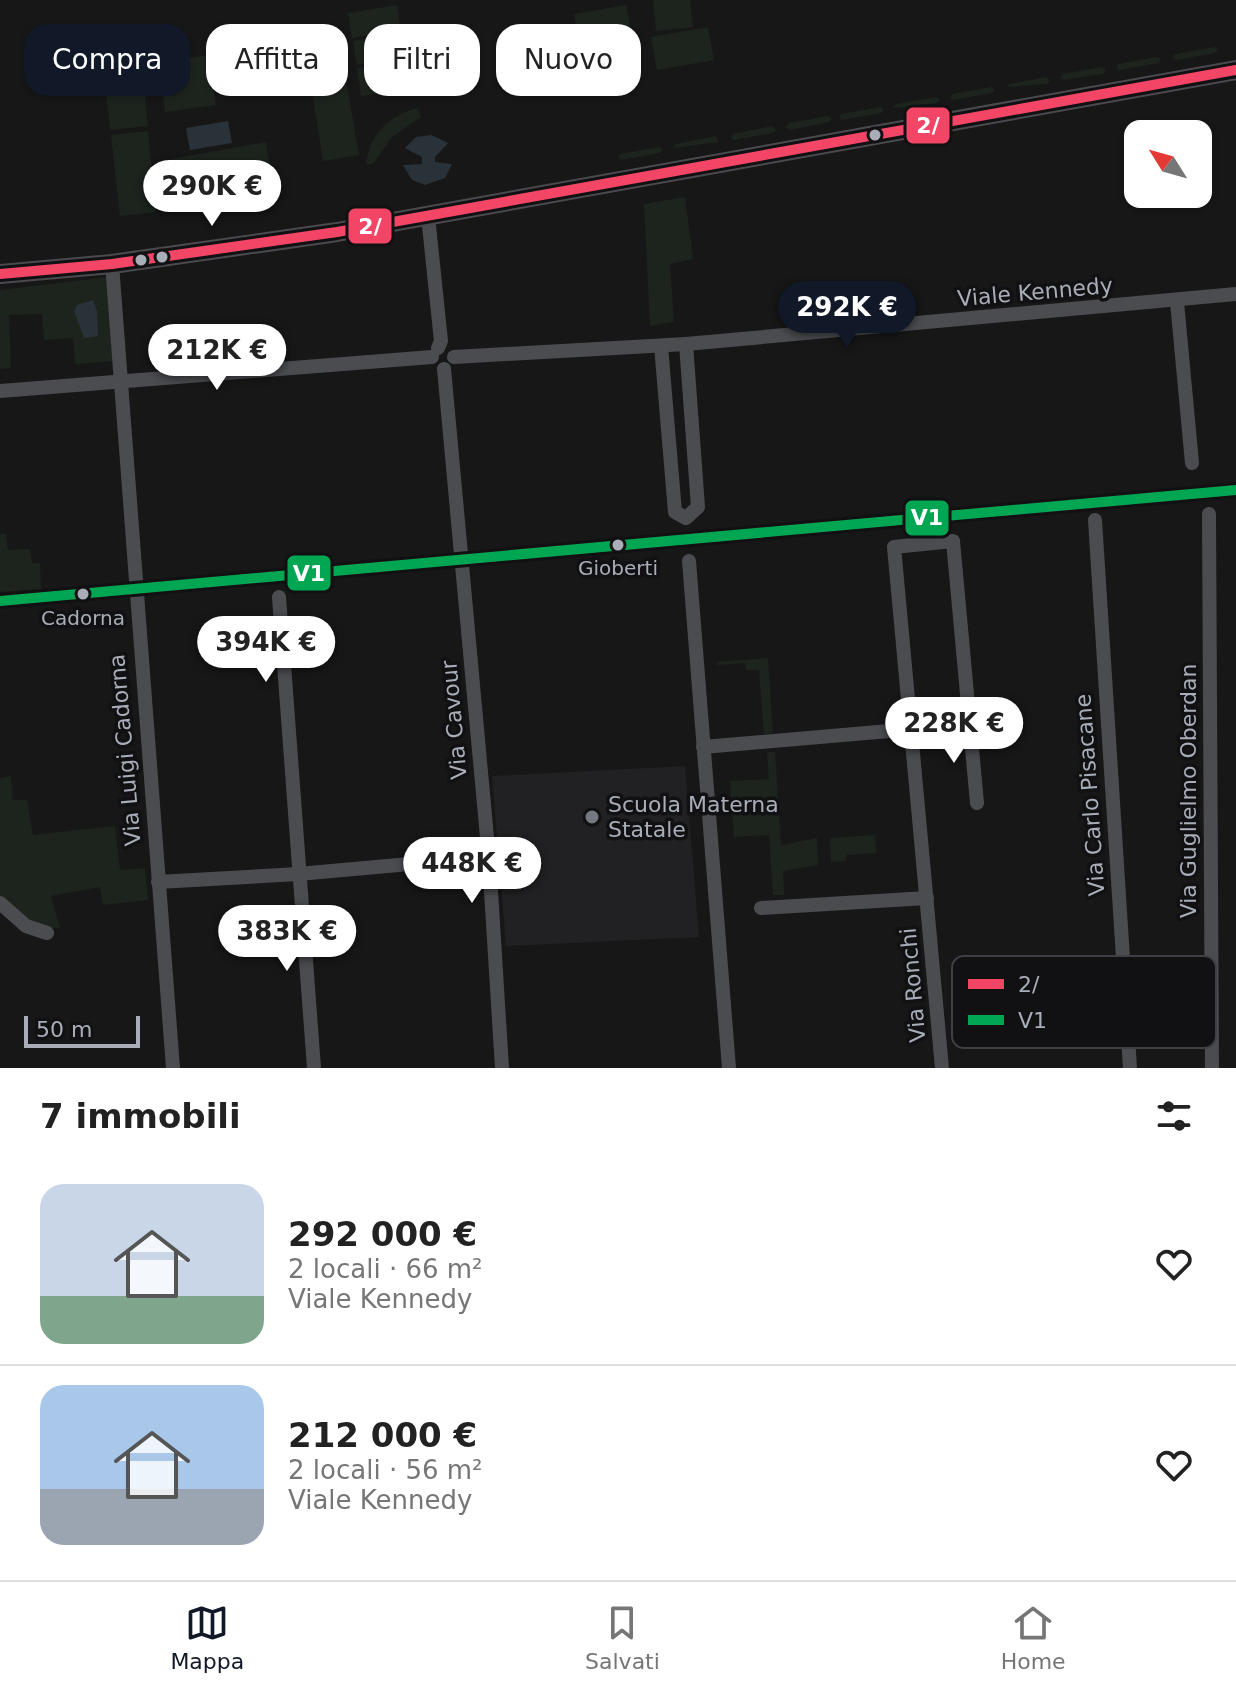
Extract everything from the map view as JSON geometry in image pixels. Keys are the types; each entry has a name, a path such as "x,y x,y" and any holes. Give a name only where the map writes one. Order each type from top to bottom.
{"street":[{"path":"0,274 112,264 428,216 1236,70"},
{"path":"0,391 435,352 448,348 454,357 450,366 444,369 434,364 435,352 441,341 428,216"},
{"name":"Via Luigi Cadorna","path":"112,264 173,1068"},
{"name":"Viale Kennedy","path":"454,357 686,344 1177,302 1236,294"},
{"path":"1177,302 1192,463"},
{"path":"661,346 675,512 686,518 698,507 686,344"},
{"name":"Via Cavour","path":"444,369 488,857 502,1068"},
{"path":"0,601 1236,490"},
{"name":"Via Guglielmo Oberdan","path":"1209,514 1211,956"},
{"name":"Via Carlo Pisacane","path":"1095,520 1123,956"},
{"name":"Via Ronchi","path":"942,1068 894,547 953,541 970,724"},
{"path":"689,561 729,1068"},
{"path":"279,597 314,1068"},
{"path":"703,747 970,724 977,803"},
{"path":"158,882 298,874 488,857"},
{"name":"Via Ronchi","path":"761,908 927,898"},
{"path":"0,903 26,926 47,933"},
{"name":"Via Carlo Pisacane","path":"1129,1048 1130,1068"},
{"name":"Via Guglielmo Oberdan","path":"1212,1048 1212,1068"}],"shaded area":[{"path":"653,0 690,0 693,27 656,31"},
{"path":"397,5 400,24 364,24 364,36 352,38 348,13"},
{"path":"626,5 630,24 576,24 574,14"},
{"path":"708,27 714,60 657,70 651,37"},
{"path":"364,39 364,64 357,65 353,41"},
{"path":"1218,49 1215,53 1173,58 1175,54"},
{"path":"206,55 206,96 215,96 216,105 165,112 163,96 190,96 190,58"},
{"path":"1161,59 1159,63 1116,68 1118,64"},
{"path":"364,67 364,96 361,96 357,68"},
{"path":"1102,67 1106,70 1103,74 1060,78 1063,74"},
{"path":"1046,77 1050,81 1047,84 1007,87 1009,84"},
{"path":"992,87 995,90 992,93 950,98 952,94"},
{"path":"348,91 359,155 323,161 313,96 348,96"},
{"path":"106,96 145,96 148,126 110,130"},
{"path":"936,97 940,100 937,103 894,108 896,104"},
{"path":"881,107 884,110 881,113 839,118 841,114"},
{"path":"418,108 421,117 392,137 373,164 366,164 372,144 383,127 398,115"},
{"path":"828,116 832,119 829,122 790,130 786,127 789,123"},
{"path":"228,121 232,143 190,150 186,128"},
{"path":"772,126 776,130 773,133 731,138 733,134"},
{"path":"148,131 156,212 120,216 111,135"},
{"path":"431,135 448,143 435,157 435,162 452,164 445,178 425,185 412,180 403,165 422,164 422,157 405,148 416,137"},
{"path":"716,136 718,142 674,148 676,144"},
{"path":"266,142 274,191 180,208 171,159"},
{"path":"659,147 663,149 660,153 618,158 620,154"},
{"path":"685,197 693,259 670,264 674,322 650,326 644,204"},
{"path":"108,277 115,361 75,364 73,338 44,340 42,314 9,315 11,368 0,369 0,290"},
{"path":"93,300 97,311 98,336 84,338 74,311 77,305"},
{"path":"0,534 6,534 8,550 30,549 32,563 40,563 41,589 0,592"},
{"path":"768,658 773,733 764,734 759,670 746,670 745,663 717,665 717,662"},
{"path":"767,752 775,752 781,845 817,838 818,865 783,871 784,895 773,895 769,835 734,837 730,781 769,779"},
{"name":"Scuola Materna Statale","path":"685,766 699,937 506,946 492,776"},
{"path":"11,776 13,800 27,800 33,835 115,826 120,870 145,868 148,900 103,905 100,887 51,896 60,928 51,928 28,920 0,900 0,778"},
{"path":"875,835 876,853 846,855 846,861 831,862 830,838"}],"transit line":[{"name":"2/","path":"0,274 112,264 337,232 1236,70"},
{"name":"V1","path":"0,601 1236,490"}],"place":[{"name":"Gioberti","path":"618,545"},
{"name":"Cadorna","path":"83,594"},
{"name":"Scuola Materna Statale","path":"592,817"}]}
